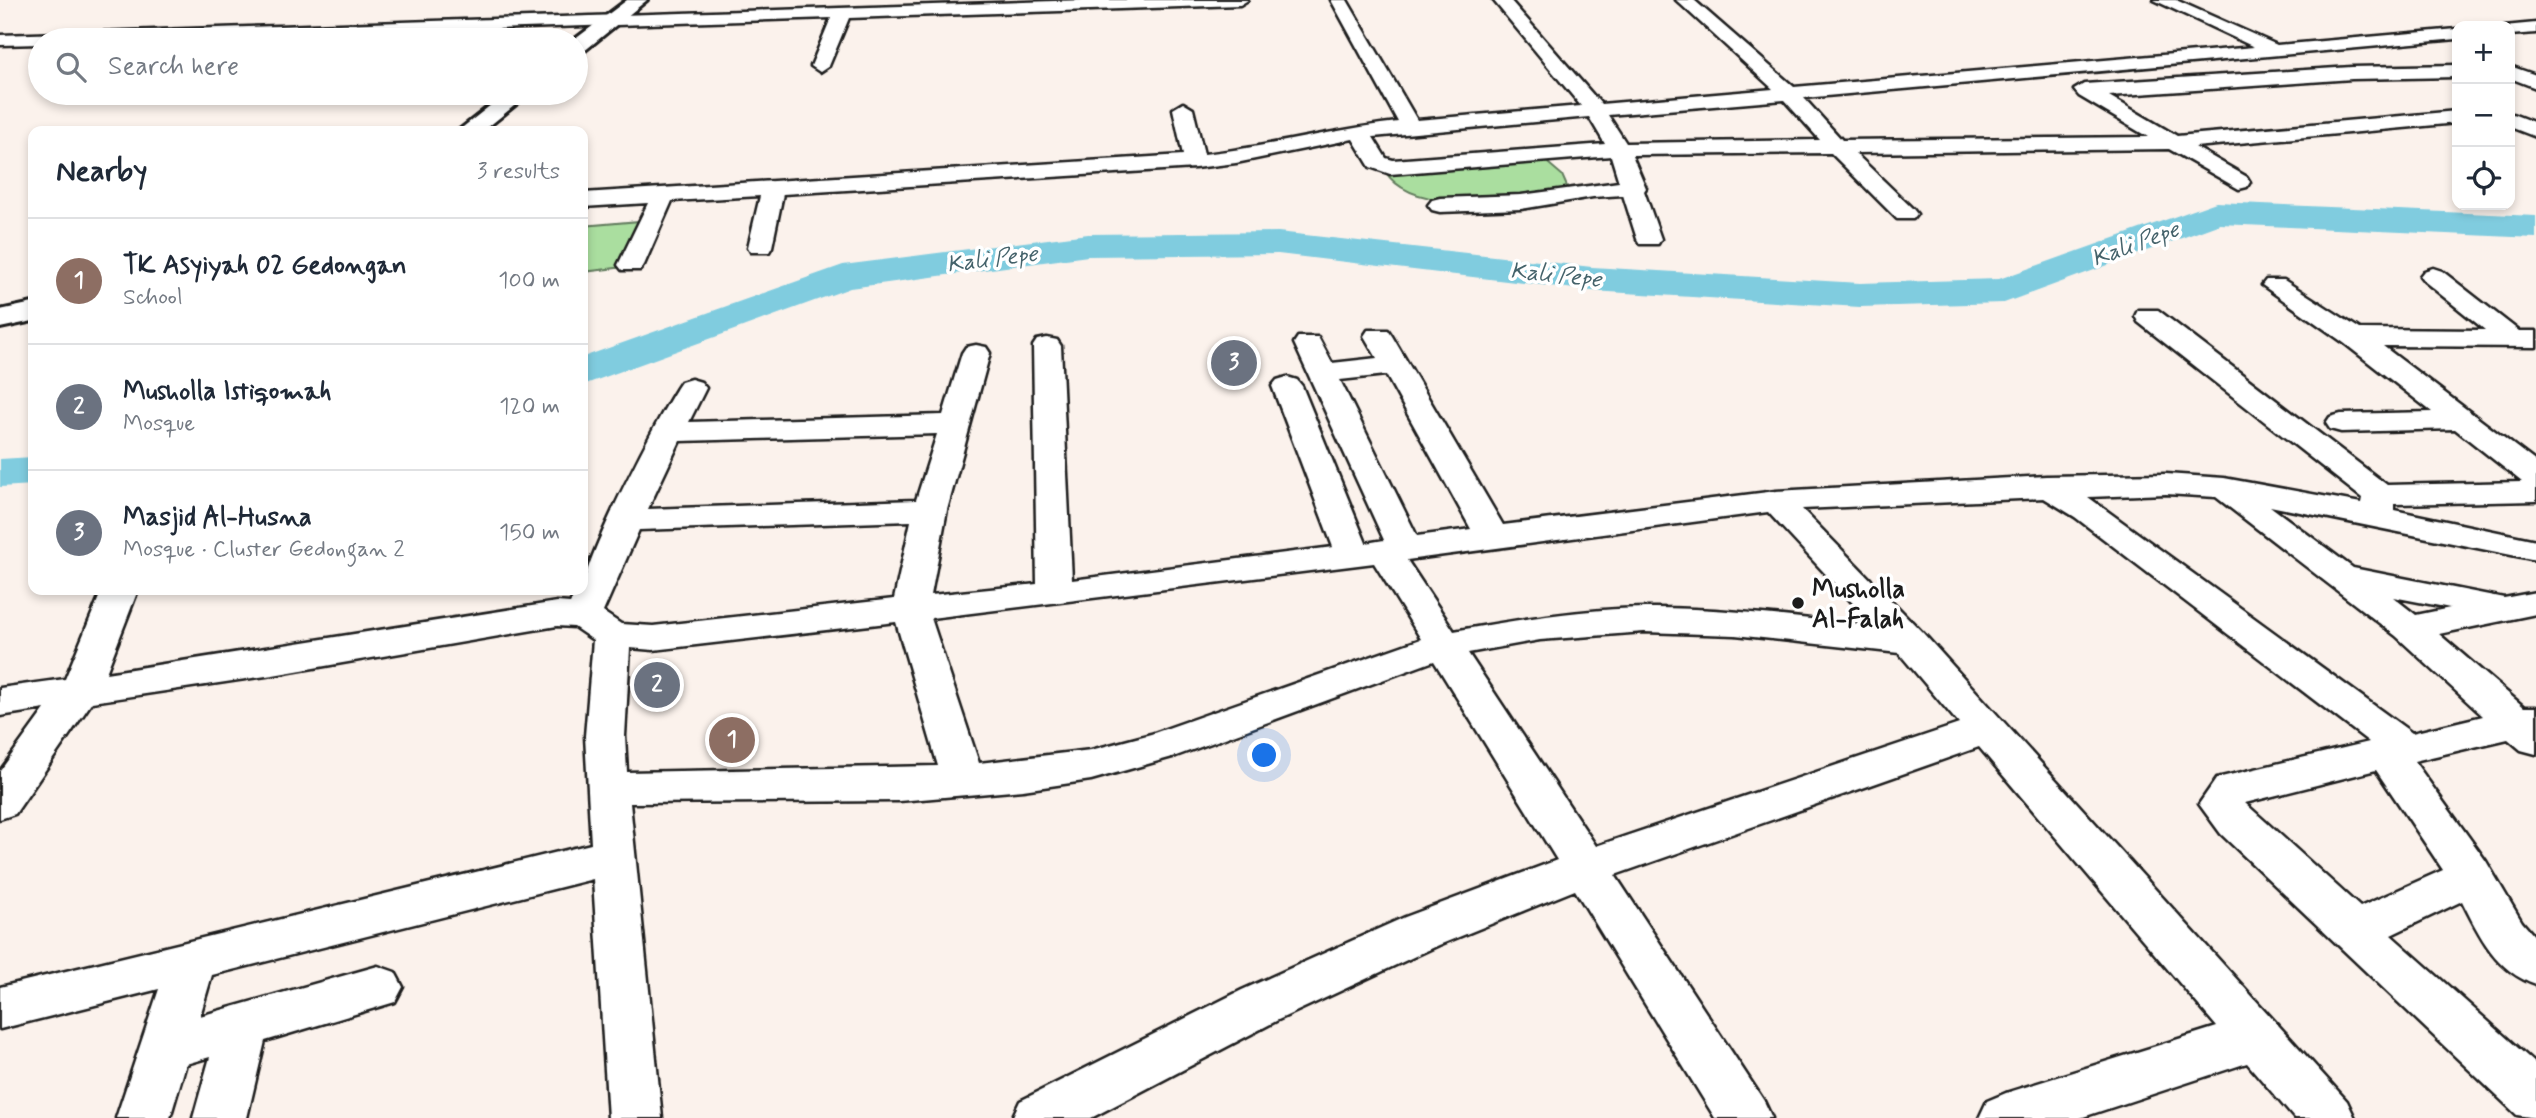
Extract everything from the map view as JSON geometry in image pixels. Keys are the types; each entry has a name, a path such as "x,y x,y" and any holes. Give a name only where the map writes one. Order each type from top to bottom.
{"main road":[{"path":"588,39 638,0"},
{"path":"476,126 503,105"},
{"path":"0,319 28,313"}],"street":[{"path":"367,28 1240,0"},
{"path":"1339,0 1411,127"},
{"path":"1501,0 1595,110 1619,149 1635,188 1649,239"},
{"path":"1684,0 1788,92 1836,146 1905,214"},
{"path":"2162,0 2273,48"},
{"path":"820,66 842,13"},
{"path":"2515,30 2536,28"},
{"path":"2041,79 2240,51 2452,34"},
{"path":"0,40 28,39"},
{"path":"2240,51 2303,76"},
{"path":"2515,65 2536,63"},
{"path":"2086,92 2303,76 2452,71"},
{"path":"588,200 1195,162 1236,157 1360,133 1411,127 2007,72 2086,92 2239,182"},
{"path":"2515,74 2536,82"},
{"path":"1182,109 1195,162"},
{"path":"2515,112 2536,110"},
{"path":"1360,133 1378,162 1390,167 1619,149 2171,143 2452,117"},
{"path":"2515,121 2536,131"},
{"path":"760,247 773,187"},
{"path":"1440,205 1521,201 1593,190 1635,188"},
{"path":"631,265 664,194"},
{"path":"2433,276 2524,339"},
{"path":"2275,285 2354,337 2536,477"},
{"path":"2148,316 2377,505 2536,491"},
{"path":"1378,336 1493,538"},
{"path":"2354,337 2524,339"},
{"path":"1308,343 1322,373 1382,553"},
{"path":"1047,346 1055,593"},
{"path":"963,780 910,609 930,510 976,353"},
{"path":"1322,373 1395,365"},
{"path":"1287,386 1382,553 1587,867 1745,1118"},
{"path":"635,1118 607,789 597,625 626,520 691,388"},
{"path":"2341,423 2460,420"},
{"path":"669,432 955,424"},
{"path":"0,702 557,614 653,638 1055,593 1776,501 2046,486 2166,484 2377,505 2536,550"},
{"path":"2046,486 2087,510 2395,751 2501,931 2524,958 2536,965"},
{"path":"2224,488 2409,628 2529,727"},
{"path":"1776,501 1910,642 2328,1118"},
{"path":"626,520 930,510"},
{"path":"2339,576 2521,605"},
{"path":"0,803 80,690 118,595"},
{"path":"2409,628 2521,605"},
{"path":"607,789 900,785 1091,765 1161,746 1442,645 1540,628 1644,620 1735,623 1910,642"},
{"path":"2529,727 2395,751 2232,789 2221,804 2236,822 2536,1098"},
{"path":"1058,1113 1260,1005 1422,930 1587,867 1985,730"},
{"path":"0,1009 614,856"},
{"path":"2353,931 2471,877"},
{"path":"143,1118 191,962"},
{"path":"164,1048 378,987"},
{"path":"220,1118 244,1026"},
{"path":"2007,1118 2257,1037"}],"green space":[{"path":"1542,158 1562,175 1569,191 1470,201 1443,200 1420,195 1400,186 1385,171"},
{"path":"640,221 624,267 588,271 588,226"}],"waterway":[{"name":"Kali Pepe","path":"588,370 843,277 1088,245 1278,243 1592,279 1860,295 2004,291 2216,213 2536,227"},
{"name":"Kali Pepe","path":"0,473 28,471"}],"place":[{"name":"Masjid Al-Husna","path":"1234,363"},
{"name":"Musholla Al-Falah","path":"1798,603"},
{"name":"Musholla Istiqomah","path":"657,685"},
{"name":"TK Asyiyah 02 Gedongan","path":"732,740"}]}
